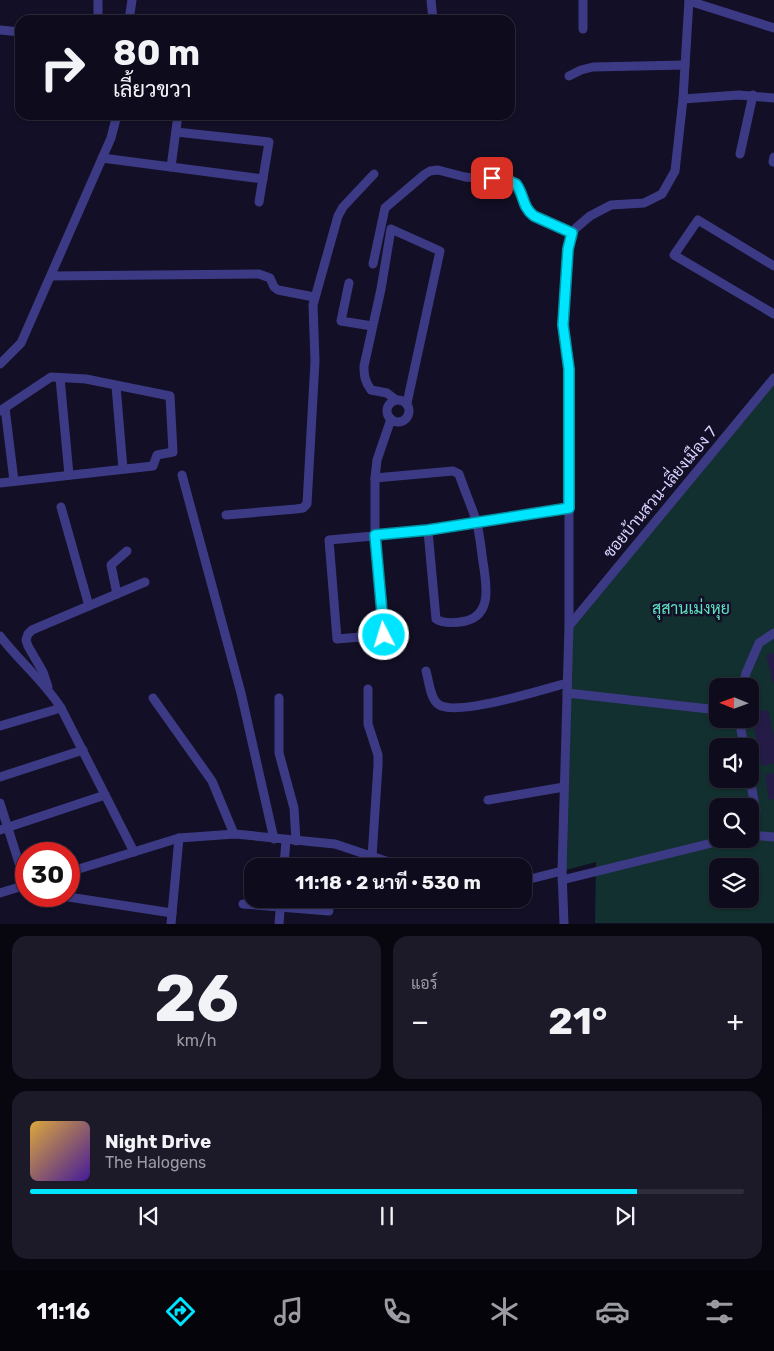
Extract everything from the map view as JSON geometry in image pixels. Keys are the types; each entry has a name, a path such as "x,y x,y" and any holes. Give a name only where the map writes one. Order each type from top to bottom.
{"street":[{"path":"98,0 98,15"},
{"path":"130,15 132,0"},
{"path":"431,0 432,15"},
{"path":"583,0 583,29"},
{"path":"564,924 562,875 569,626 569,369 563,325 568,249 572,233 590,216 611,205 644,203 662,194 675,171 683,99 689,1 774,28"},
{"path":"0,30 15,32"},
{"path":"569,76 581,70 593,68 685,65"},
{"path":"683,99 752,96 774,98"},
{"path":"740,154 752,96"},
{"path":"0,364 20,343 111,138 116,120"},
{"path":"171,167 177,120"},
{"path":"176,132 269,142 259,202"},
{"path":"102,158 263,179"},
{"path":"373,264 385,208 425,174 434,170 465,177 512,182 518,187 524,206 529,212 572,233"},
{"path":"226,515 296,509 303,508 307,504 315,361 312,315 314,297 338,216 343,207 374,174"},
{"path":"774,266 698,220 674,255 774,314"},
{"path":"396,400 388,406 387,413 391,419 401,422 408,417 410,410 406,403 440,252 391,229 364,366 364,380 371,390 387,393 396,400 406,403"},
{"path":"51,276 259,274 270,278 274,287 278,290 314,297"},
{"path":"349,283 341,321 372,326"},
{"path":"0,483 153,466 157,455 173,452 170,396 86,379 52,377 2,409 14,481"},
{"path":"60,378 68,475"},
{"name":"ซอยบ้านสวน-เลี่ยงเมือง 7","path":"569,626 774,378"},
{"path":"116,386 123,469"},
{"path":"391,419 377,460 375,478 375,535 384,635 336,639 329,540 375,535 428,530 569,508"},
{"path":"375,478 457,472 476,522 487,589 480,613 476,617 460,622 436,619 428,530"},
{"path":"182,475 241,693 274,839"},
{"path":"61,507 90,606"},
{"path":"117,594 111,565 127,551"},
{"path":"50,692 43,672 28,646 26,640 28,634 32,630 144,582"},
{"path":"745,678 759,643 774,633"},
{"path":"0,636 50,692 61,708 134,852"},
{"path":"426,672 434,698 438,704 446,708 458,709 474,707 567,683"},
{"path":"368,689 368,724 378,755 372,857"},
{"path":"567,693 709,709"},
{"path":"153,698 212,781 234,834"},
{"path":"279,698 280,753 294,808 296,841"},
{"path":"0,726 61,708"},
{"path":"0,777 83,750"},
{"path":"488,800 564,787"},
{"path":"4,829 105,795"},
{"path":"0,803 4,829 15,857"},
{"path":"80,869 179,838 234,834 336,844 375,858"},
{"path":"759,836 774,837"},
{"path":"171,924 179,838"},
{"path":"285,858 286,840"},
{"path":"532,880 562,875 709,843"},
{"path":"0,893 15,888"},
{"path":"80,899 172,913"},
{"path":"279,924 280,908"},
{"path":"311,908 329,911"}],"green space":[{"name":"สุสานเม่งหุย","path":"774,378 774,923 595,923 596,862 562,871 569,626"}],"building":[{"path":"774,653 774,683 773,683 766,655"},
{"path":"768,710 774,738 774,763 762,766 759,738 756,738 754,728 759,728 759,712"},
{"path":"774,773 774,799 769,800 765,775"}],"route":[{"path":"384,635 375,535 428,530 569,508 569,369 563,325 568,249 572,233 529,212 524,206 516,184 507,180 492,178"}]}
